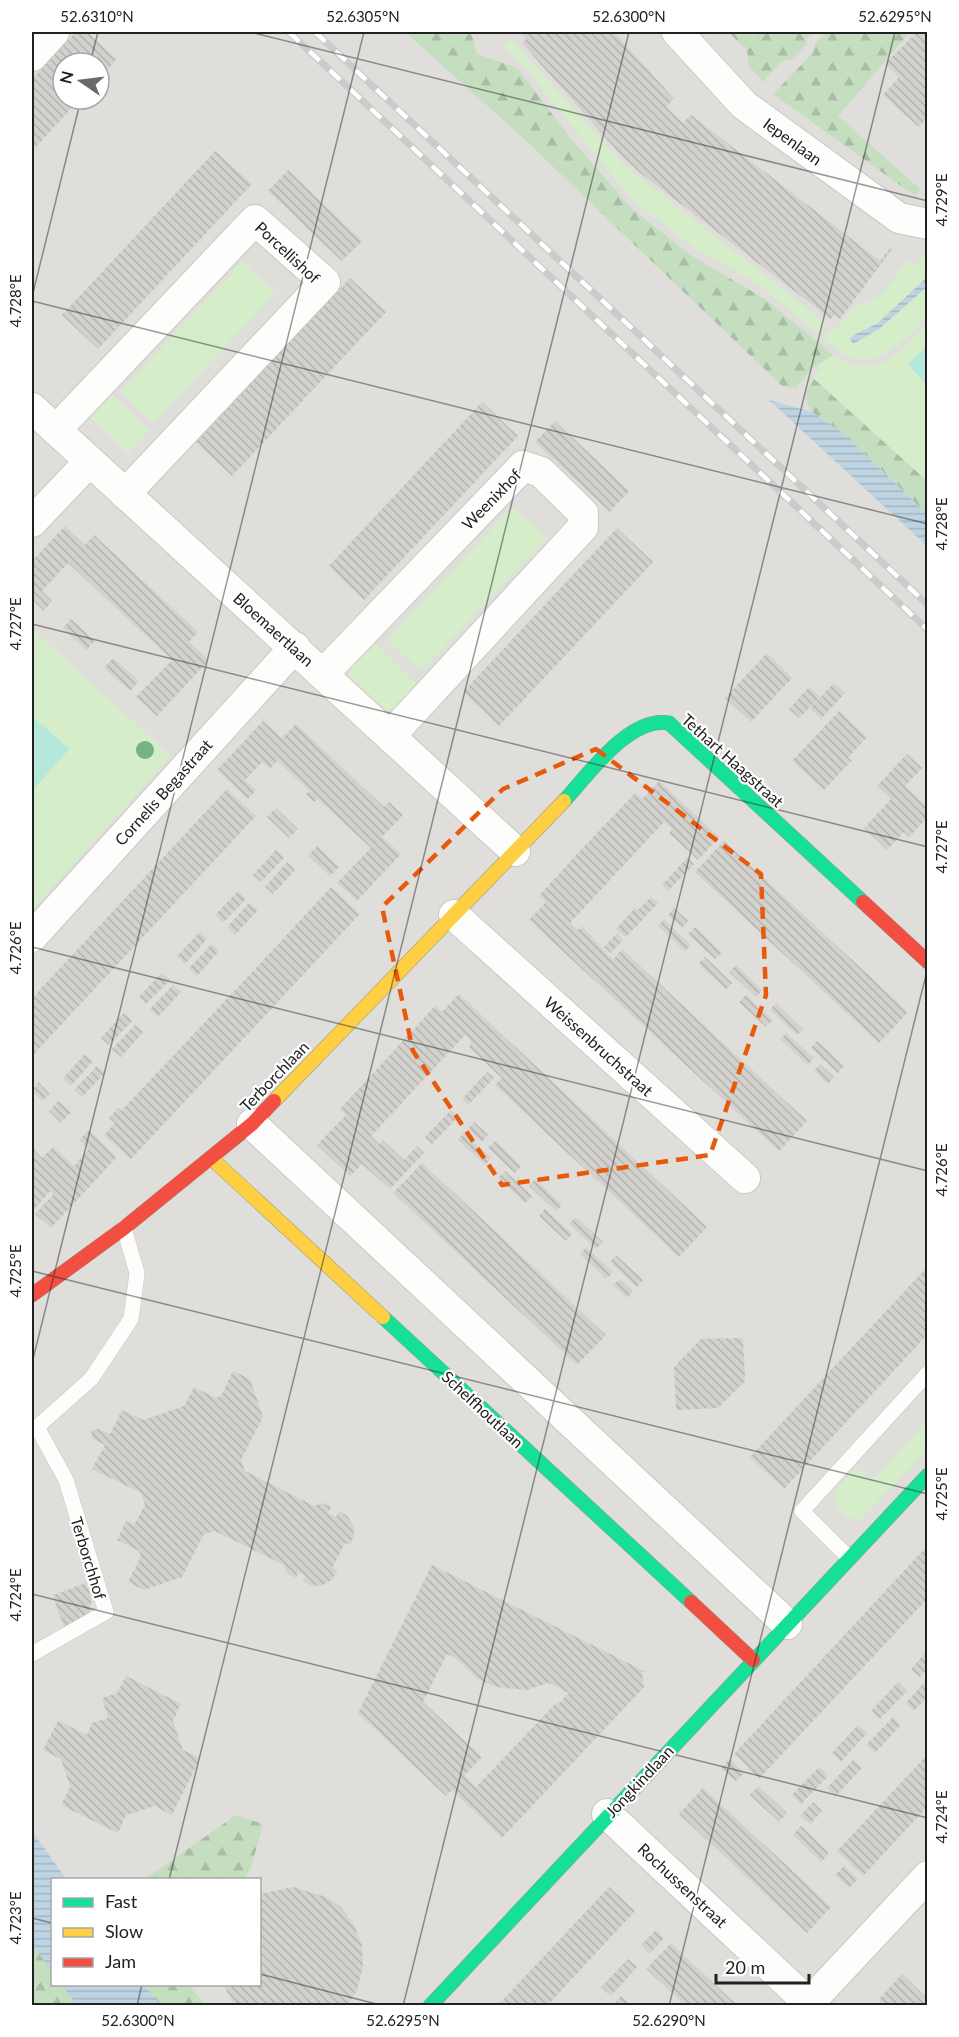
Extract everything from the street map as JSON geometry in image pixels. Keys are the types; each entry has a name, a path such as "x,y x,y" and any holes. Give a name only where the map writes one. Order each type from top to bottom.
{"street":[{"path":"32,56 54,32"},
{"name":"Iepenlaan","path":"677,32 744,105 899,218 927,224"},
{"name":"Porcellishof","path":"56,430 255,220 325,282 125,494"},
{"name":"Bloemaertlaan","path":"32,408 515,851"},
{"path":"32,522 90,461"},
{"name":"Weenixhof","path":"323,674 523,465 541,472 583,513 583,527 390,736"},
{"name":"Cornelis Begastraat","path":"32,938 295,647"},
{"name":"Tethart Haagstraat","path":"515,851 629,733 645,722 657,720 669,723 927,962"},
{"name":"Terborchlaan","path":"32,1295 124,1228 212,1159 252,1124 515,851"},
{"name":"Weissenbruchstraat","path":"454,915 745,1178"},
{"path":"252,1124 787,1624"},
{"name":"Schelfhoutlaan","path":"212,1159 753,1660"},
{"name":"Jongkindlaan","path":"430,2006 927,1475"},
{"name":"Rochussenstraat","path":"608,1814 810,2004"},
{"path":"810,2004 927,1876"}],"lane":[{"name":"Terborchhof","path":"32,1654 105,1612 66,1480 34,1428 91,1379 131,1319 137,1273 124,1228"},
{"path":"849,1558 802,1511 927,1373"}],"highlighted area":[{"path":"596,749 761,874 766,995 710,1155 502,1185 413,1051 382,907 503,789"}],"shaded area":[{"path":"32,32 927,32 927,2005 32,2005"},
{"path":"251,232 304,282 164,432 154,423 275,293 242,261 120,392 110,383"},
{"path":"927,277 927,287 879,329 853,344 850,339 852,336 878,323"},
{"path":"927,346 927,386 908,364"},
{"path":"769,400 812,412 844,434 927,514 927,546"},
{"path":"520,480 571,527 430,678 422,671 547,538 513,506 387,640 379,632"},
{"path":"32,716 69,749 32,791"},
{"path":"927,1390 927,1421 871,1481 856,1467"},
{"path":"32,1831 65,1878 51,1878 51,1971 32,1943"},
{"path":"62,1986 145,1986 160,2005 77,2005"}],"green space":[{"path":"405,32 468,32 472,36 477,54 517,68 572,140 632,209 692,256 765,299 833,355 812,368 796,388 782,386 522,137"},
{"path":"728,32 748,32 753,36 758,32 813,32 806,39 807,44 792,59 782,61 763,82 749,66 747,50"},
{"path":"827,32 907,32 904,34 907,36 838,116 920,189 915,196 773,94 813,53 816,42"},
{"path":"511,39 623,164 827,324 819,334 758,284 693,247 638,204 614,178 527,70 503,46"},
{"path":"927,251 927,318 902,341 878,357 867,360 840,352 824,339 833,328 835,330 854,306 863,305 879,296 907,260 915,267"},
{"path":"242,261 276,293 154,423 120,392"},
{"path":"927,326 927,346 908,364 927,386 927,481 813,378 821,370 818,366 833,355 849,363 862,366 874,366 884,362 894,356"},
{"path":"813,378 927,481 927,514 844,434 812,412 804,396"},
{"path":"112,394 150,430 128,453 90,417"},
{"path":"513,506 547,538 422,671 387,640"},
{"path":"32,629 171,756 32,910 32,791 69,749 32,716"},
{"path":"371,639 421,689 398,707 379,711 349,678 349,667"},
{"path":"927,1421 927,1450 860,1520 844,1515 838,1508 834,1492 856,1467 871,1481"},
{"path":"236,1815 263,1824 251,1868 245,1878 146,1878"},
{"path":"32,1943 51,1971 51,1986 62,1986 77,2005 32,2005"},
{"path":"145,1986 190,1986 205,2005 160,2005"}],"building":[{"path":"76,32 87,32 108,51 58,51"},
{"path":"525,32 614,32 674,99 666,107 683,123 691,115 880,261 891,247 893,248 840,319 834,315 831,319 639,172 620,154 522,43 526,39 522,34"},
{"path":"917,32 927,32 927,117 919,127 883,95 899,77 885,64"},
{"path":"111,54 117,59 111,66"},
{"path":"51,59 51,111 69,111 32,151 32,79"},
{"path":"215,151 252,184 98,349 62,315"},
{"path":"288,170 362,241 342,261 268,191"},
{"path":"350,278 386,312 232,476 196,442"},
{"path":"482,402 518,436 364,600 329,566"},
{"path":"555,421 629,491 610,512 535,442"},
{"path":"65,526 85,545 94,535 198,632 189,642 209,660 157,716 136,697 172,660 68,563 42,591 52,601 44,611 32,599 32,561"},
{"path":"617,528 653,562 499,726 463,692"},
{"path":"71,619 95,641 86,650 63,628"},
{"path":"767,653 792,678 751,722 725,698"},
{"path":"113,658 139,681 130,691 104,668"},
{"path":"834,683 845,693 821,719 810,708"},
{"path":"809,687 820,697 799,718 789,709"},
{"path":"839,711 867,737 848,758 852,760 824,790 792,761"},
{"path":"263,721 282,738 296,724 384,807 389,802 403,815 382,837 401,854 357,901 337,883 371,848 318,799 314,802 306,794 310,791 277,761 270,769 262,762 245,780 256,790 248,799 217,770"},
{"path":"907,754 922,768 905,786 927,807 927,818 909,837 904,832 887,850 864,828 891,799 877,786"},
{"path":"659,781 719,837 698,860 669,833 672,829 664,822 570,923 578,930 582,926 613,960 622,949 807,1121 779,1151 529,920 546,902 539,896 577,854 635,793 642,799"},
{"path":"227,789 256,816 32,1056 32,998"},
{"path":"276,808 298,829 289,838 267,817"},
{"path":"724,841 908,1012 879,1043 695,872"},
{"path":"317,846 339,867 330,876 308,856"},
{"path":"276,850 284,858 261,882 253,875"},
{"path":"687,858 694,864 668,891 662,885"},
{"path":"287,862 295,870 273,894 265,887"},
{"path":"331,887 360,914 131,1159 104,1135 115,1123 109,1118 118,1108 121,1111 254,970 264,978 255,969"},
{"path":"238,891 246,899 223,923 215,915"},
{"path":"651,897 658,903 626,937 616,929 635,908 638,910"},
{"path":"249,903 258,910 235,935 227,927"},
{"path":"674,908 688,921 682,928 668,915"},
{"path":"664,919 691,945 685,951 658,926"},
{"path":"695,927 722,953 715,959 688,934"},
{"path":"200,932 207,939 185,964 177,956"},
{"path":"617,933 623,940 611,953 604,947"},
{"path":"212,944 219,951 197,976 189,968"},
{"path":"705,957 732,983 726,989 698,964"},
{"path":"736,965 762,990 756,997 729,972"},
{"path":"161,973 170,980 146,1004 139,997"},
{"path":"173,985 181,992 158,1017 150,1009"},
{"path":"459,994 707,1227 679,1257 495,1085 502,1078 469,1047 472,1042 465,1035 371,1136 379,1144 383,1140 404,1160 417,1146 424,1153 390,1189 362,1164 350,1176 317,1145 346,1115 340,1109 435,1006 442,1012"},
{"path":"746,995 773,1020 766,1027 739,1002"},
{"path":"776,1003 803,1029 797,1035 770,1010"},
{"path":"124,1013 132,1021 109,1045 101,1038"},
{"path":"135,1025 143,1032 121,1057 112,1049"},
{"path":"786,1033 814,1058 808,1065 780,1039"},
{"path":"817,1041 844,1066 838,1073 811,1048"},
{"path":"85,1054 93,1061 71,1086 63,1078"},
{"path":"820,1064 834,1077 828,1084 814,1071"},
{"path":"97,1066 105,1073 82,1097 74,1090"},
{"path":"487,1072 494,1078 468,1105 462,1099"},
{"path":"38,1082 50,1094 42,1101 32,1091"},
{"path":"58,1101 71,1112 61,1123 49,1111"},
{"path":"451,1110 458,1117 432,1144 425,1137"},
{"path":"474,1122 488,1135 482,1142 468,1129"},
{"path":"89,1130 117,1157 51,1228 35,1214 54,1194 50,1191 32,1212 32,1148 42,1158 53,1147 74,1166 89,1149 79,1140"},
{"path":"464,1133 491,1158 485,1165 458,1140"},
{"path":"495,1141 521,1166 515,1173 488,1148"},
{"path":"422,1163 606,1335 577,1365 393,1193"},
{"path":"505,1171 532,1196 525,1203 498,1178"},
{"path":"535,1179 562,1205 556,1211 529,1186"},
{"path":"545,1209 572,1234 566,1241 539,1216"},
{"path":"576,1217 603,1242 596,1249 569,1224"},
{"path":"586,1247 613,1272 606,1279 580,1254"},
{"path":"616,1255 643,1280 637,1287 610,1262"},
{"path":"927,1267 927,1335 784,1489 750,1457"},
{"path":"620,1279 633,1291 627,1298 613,1285"},
{"path":"743,1338 745,1381 718,1408 676,1410 674,1367 701,1339"},
{"path":"233,1371 250,1379 263,1417 241,1460 245,1471 314,1506 322,1503 331,1507 328,1513 336,1517 339,1511 347,1516 353,1525 354,1536 350,1545 345,1543 332,1568 337,1570 333,1579 323,1585 312,1586 303,1581 306,1576 298,1572 296,1578 287,1573 284,1565 215,1531 204,1534 182,1577 144,1590 128,1582 141,1556 139,1551 117,1540 126,1521 134,1525 145,1505 141,1493 92,1469 105,1445 93,1439 91,1431 99,1429 110,1434 122,1410 143,1420 184,1406 194,1387 216,1398 221,1396"},
{"path":"927,1546 927,1599 759,1779 734,1754"},
{"path":"432,1565 646,1672 642,1672 644,1687 502,1838 452,1790 446,1796 358,1713","holes":["447,1654 457,1659 476,1678 496,1687 526,1690 549,1683 569,1693 558,1704 556,1703 476,1787 464,1776 482,1757 423,1702"]},
{"path":"86,1583 92,1599 89,1613 64,1628 53,1595"},
{"path":"927,1651 927,1669 920,1677 911,1669"},
{"path":"126,1676 181,1704 173,1721 183,1750 200,1758 172,1815 155,1806 126,1815 118,1833 61,1805 70,1787 61,1759 43,1750 58,1721 87,1735 92,1723 108,1718 102,1698 117,1693"},
{"path":"927,1679 927,1697 914,1711 906,1703"},
{"path":"898,1682 907,1691 880,1719 871,1711"},
{"path":"893,1717 901,1725 875,1753 866,1745"},
{"path":"858,1725 867,1733 841,1762 832,1753"},
{"path":"927,1755 927,1807 863,1876 837,1851"},
{"path":"730,1759 744,1773 736,1781 721,1768"},
{"path":"853,1760 862,1768 836,1796 827,1788"},
{"path":"819,1767 828,1776 801,1804 792,1795"},
{"path":"758,1786 787,1813 779,1822 750,1795"},
{"path":"703,1788 831,1907 807,1933 679,1814"},
{"path":"813,1802 822,1811 810,1824 800,1816"},
{"path":"801,1826 829,1853 821,1862 793,1835"},
{"path":"844,1866 858,1879 849,1888 835,1875"},
{"path":"293,1887 326,1897 341,1907 354,1925 362,1945 363,1966 357,1990 347,2006 235,2006 224,1986 261,1986 261,1894"},
{"path":"609,1887 635,1911 547,2006 497,2006"},
{"path":"656,1930 664,1938 650,1954 641,1945"},
{"path":"671,1943 738,2006 686,2006 646,1969"},
{"path":"628,1959 637,1967 611,1996 601,1987"},
{"path":"902,1974 927,1998 927,2006 884,2006 878,2000"},
{"path":"621,1996 631,2006 612,2006"}],"railway":[{"path":"289,32 928,630"},
{"path":"315,32 928,605"}],"traffic: fast":[{"path":"564,801 611,749 625,737 639,728 654,723 669,723 863,902"},
{"path":"383,1317 691,1602"},
{"path":"430,2006 928,1475"}],"traffic: slow":[{"path":"274,1101 564,801"},
{"path":"212,1159 383,1317"}],"traffic: jam":[{"path":"863,902 928,962"},
{"path":"32,1295 124,1228 252,1124 274,1101"},
{"path":"691,1602 753,1660"}]}
